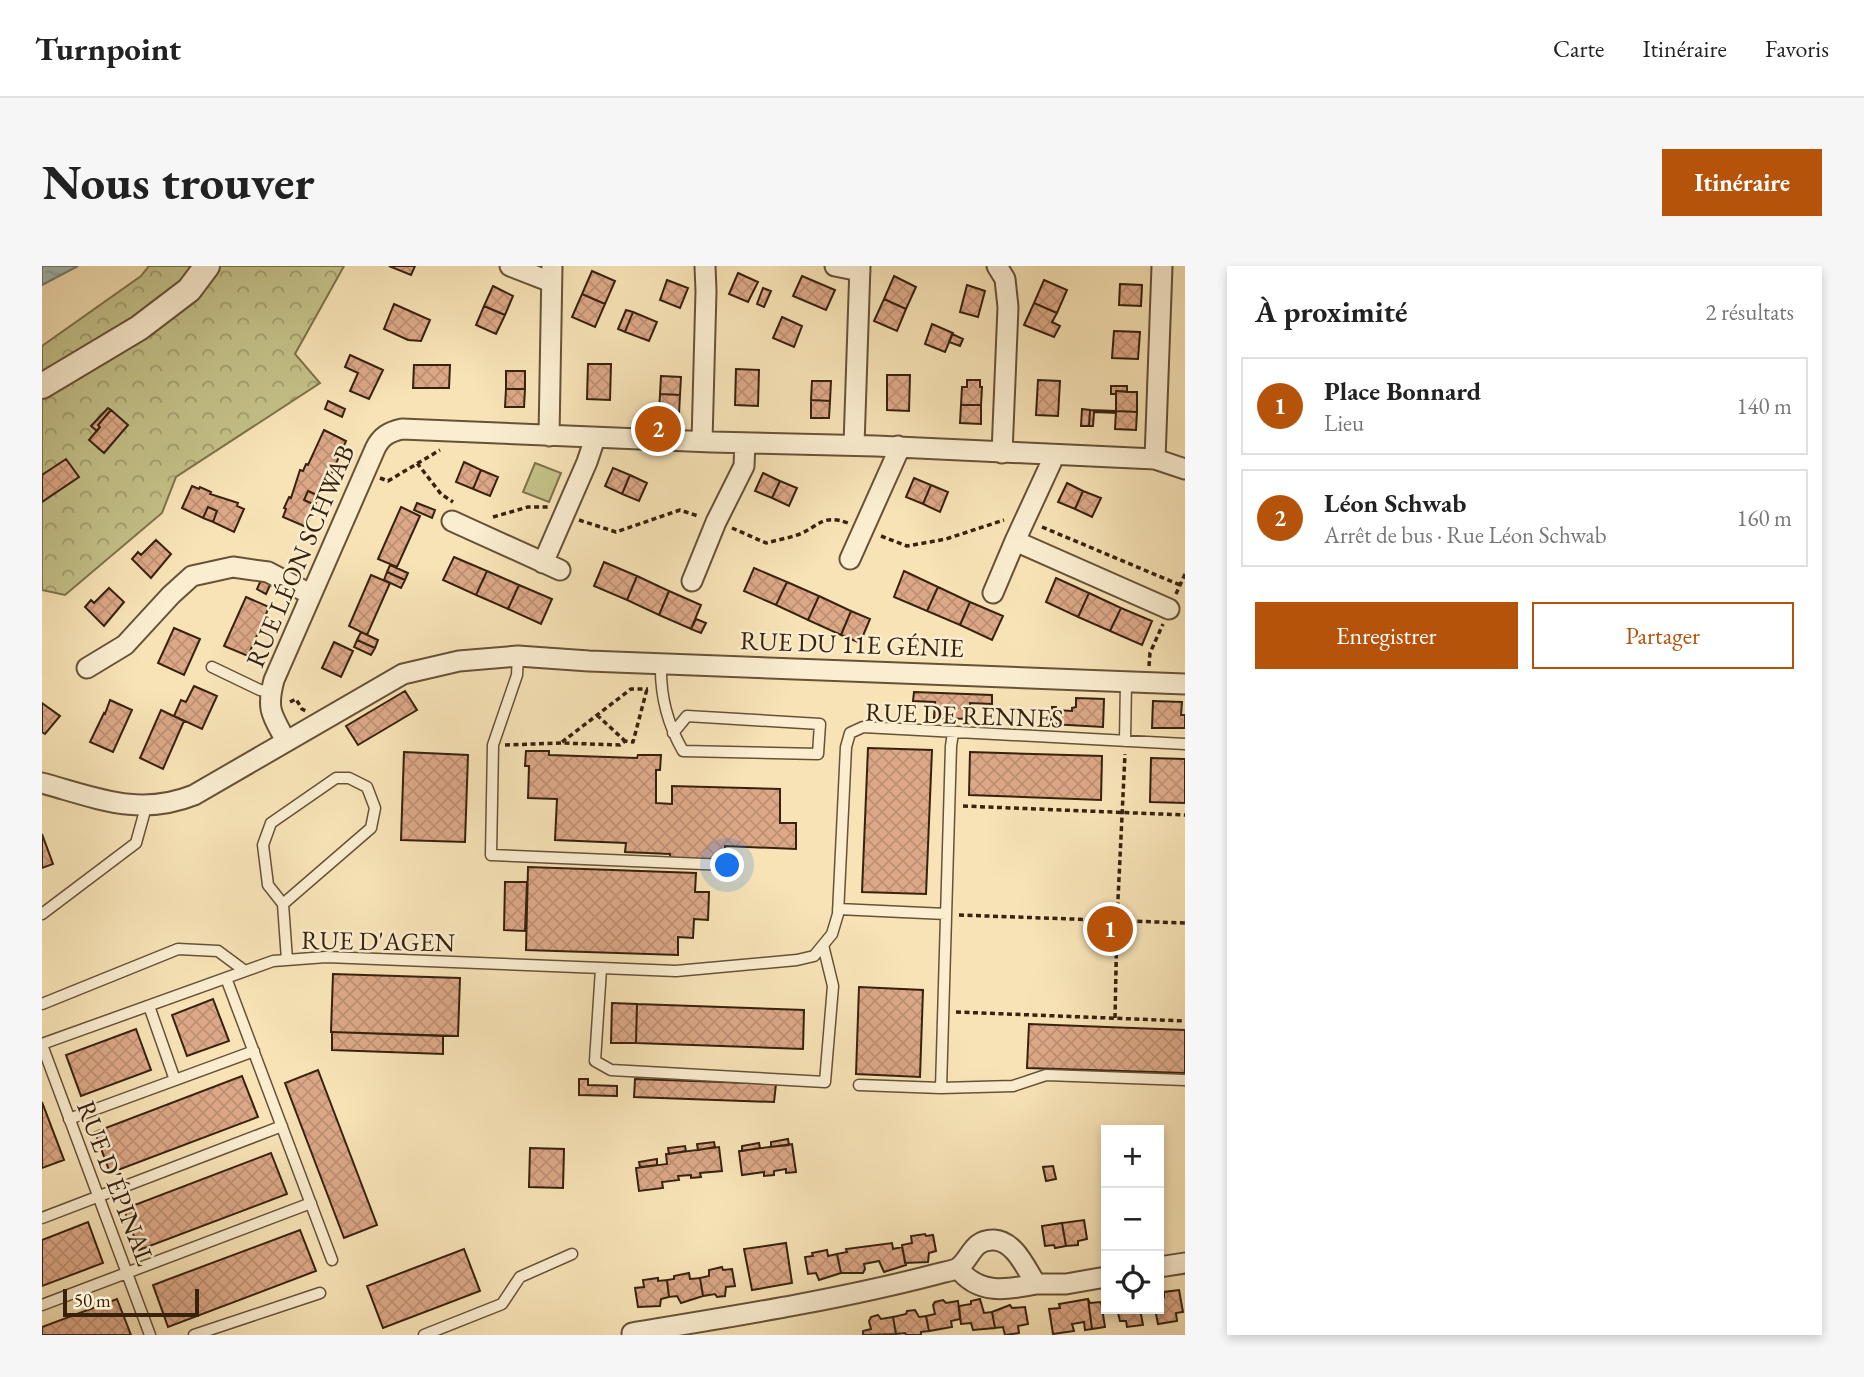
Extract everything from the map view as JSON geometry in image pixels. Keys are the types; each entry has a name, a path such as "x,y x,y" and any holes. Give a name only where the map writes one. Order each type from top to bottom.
{"street":[{"path":"42,386 139,328 189,290 207,266"},
{"path":"510,266 552,274 550,436"},
{"path":"702,441 705,266"},
{"path":"835,266 860,268 854,445"},
{"path":"997,266 1005,279 1008,307 1002,453"},
{"path":"1155,459 1162,266"},
{"name":"RUE LÉON SCHWAB","path":"286,741 271,713 268,699 310,594 365,472 379,441 388,433 402,429 595,438 898,446 1155,459 1185,469"},
{"path":"455,513 552,566 564,514 595,438"},
{"path":"692,581 716,522 744,466 745,443"},
{"path":"850,559 897,454 898,446"},
{"path":"993,593 1048,470 1052,455"},
{"path":"1015,541 1169,609"},
{"path":"87,668 125,645 192,576 233,567 268,572 310,594"},
{"name":"RUE DU 11E GÉNIE","path":"42,783 106,801 146,807 172,804 194,795 403,674 459,661 517,656 1185,684"},
{"path":"632,1333 822,1301 958,1268 972,1248 995,1240 1011,1247 1037,1284"},
{"path":"1164,1266 1185,1263"},
{"path":"958,1268 966,1279 995,1290 1037,1284 1066,1284 1101,1278"}],"lane":[{"path":"517,656 517,676 492,745 491,855 727,865"},
{"path":"661,663 660,685 673,733 683,751 818,754 820,724 687,716 673,733"},
{"path":"212,667 260,690 271,692"},
{"path":"1126,682 1125,741 1185,744"},
{"name":"RUE DE RENNES","path":"823,945 832,934 838,909 846,747 850,733 863,727 1125,741"},
{"path":"941,1088 953,733"},
{"path":"283,904 371,828 375,808 367,788 349,778 336,778 271,823 263,845 268,885 283,904 287,960"},
{"path":"42,914 136,843 146,807"},
{"path":"838,909 946,914"},
{"path":"823,945 833,986 825,1082 611,1070 595,1061 601,969 676,971 797,960 814,956 823,945"},
{"path":"42,1004 178,949 218,951 245,971"},
{"name":"RUE D'AGEN","path":"42,1045 273,961 326,957 601,969"},
{"path":"226,978 332,1260"},
{"path":"149,1006 175,1080"},
{"name":"RUE D'ÉPINAL","path":"42,1045 150,1335"},
{"path":"69,1119 254,1051"},
{"path":"859,1085 941,1088 1013,1086 1046,1075 1185,1080"},
{"path":"42,1218 282,1126"},
{"path":"42,1305 310,1203"},
{"path":"424,1335 502,1304 520,1277 572,1254"},
{"path":"194,1335 320,1293"}],"path":[{"path":"365,472 388,481 442,448 445,431"},
{"path":"417,463 455,513"},
{"path":"483,514 494,518 528,507 550,507 616,532 680,510 766,544 800,534 825,520 836,518 907,546 946,539 1004,520 1025,520 1180,585"},
{"path":"561,743 631,688 647,689 660,685"},
{"path":"597,715 625,741 633,742 647,689"},
{"path":"271,713 296,699 306,711 312,709"},
{"path":"492,745 620,745 625,741"},
{"path":"1115,1018 1125,741"},
{"path":"950,806 1185,815"},
{"path":"946,914 1185,923"},
{"path":"943,1012 1185,1021"}],"green space":[{"path":"149,266 344,266 295,354 320,383 176,477 162,513 65,595 42,590 42,346 141,276"},
{"path":"535,463 561,473 549,502 523,492"}],"water":[{"path":"42,266 78,266 42,285"}],"building":[{"path":"389,266 415,266 411,275"},
{"path":"592,271 615,281 605,304 582,294"},
{"path":"738,273 758,282 748,302 729,294"},
{"path":"802,276 835,290 826,310 793,296"},
{"path":"894,276 916,287 906,309 884,299"},
{"path":"667,280 688,288 680,308 660,300"},
{"path":"1044,280 1067,290 1057,313 1034,303"},
{"path":"1120,284 1142,285 1141,306 1119,305"},
{"path":"967,285 985,291 978,317 960,312"},
{"path":"493,286 513,296 505,315 484,306"},
{"path":"763,288 771,291 764,307 757,304"},
{"path":"582,294 605,304 595,327 572,317"},
{"path":"884,299 906,309 897,331 874,321"},
{"path":"1034,303 1057,313 1052,322 1060,326 1054,337 1024,325"},
{"path":"394,304 430,320 421,341 408,340 384,329"},
{"path":"484,306 505,315 496,334 476,325"},
{"path":"626,310 633,312 625,332 618,329"},
{"path":"633,312 657,322 649,341 625,332"},
{"path":"782,317 802,326 794,347 773,338"},
{"path":"932,324 953,333 945,352 925,344"},
{"path":"1114,331 1140,332 1138,359 1112,358"},
{"path":"952,334 963,339 960,346 949,342"},
{"path":"350,355 383,370 369,399 350,391 358,373 345,367"},
{"path":"588,364 611,364 610,400 587,399"},
{"path":"414,365 450,365 449,388 413,388"},
{"path":"736,369 759,370 758,406 735,405"},
{"path":"506,371 525,371 525,389 506,389"},
{"path":"887,375 910,375 909,411 887,410"},
{"path":"661,376 681,377 680,395 660,394"},
{"path":"967,380 980,380 981,405 961,405 962,387 967,387"},
{"path":"1038,380 1060,381 1058,416 1036,415"},
{"path":"812,381 831,381 830,401 811,400"},
{"path":"1111,386 1127,386 1127,392 1116,391 1116,394 1111,394"},
{"path":"506,389 525,389 524,407 505,407"},
{"path":"1116,391 1137,392 1137,412 1116,411"},
{"path":"660,394 680,395 679,414 659,413"},
{"path":"811,400 830,401 829,418 811,418"},
{"path":"328,401 345,409 342,417 325,409"},
{"path":"961,405 981,405 981,424 960,423"},
{"path":"108,408 111,410 98,425 100,427 97,431 91,426"},
{"path":"1082,409 1090,410 1089,426 1081,426"},
{"path":"111,410 128,425 104,453 89,440"},
{"path":"1090,410 1116,413 1094,412 1093,426 1089,426"},
{"path":"1116,411 1137,412 1136,430 1115,429"},
{"path":"324,430 346,441 319,496 308,491 304,500 315,505 306,527 283,517 284,508 289,497 291,498 300,470 303,471 306,464 308,465"},
{"path":"66,459 79,477 42,502 42,475"},
{"path":"464,462 481,470 473,489 456,482"},
{"path":"613,468 630,475 622,494 605,486"},
{"path":"481,470 498,477 490,496 473,489"},
{"path":"763,473 780,481 772,498 755,491"},
{"path":"630,475 647,483 639,501 622,494"},
{"path":"914,478 931,485 923,504 906,497"},
{"path":"780,481 797,488 789,506 772,498"},
{"path":"1067,483 1083,491 1075,509 1058,502"},
{"path":"931,485 948,492 940,512 923,504"},
{"path":"192,486 238,503 237,506 244,509 234,532 213,522 217,511 208,507 203,518 182,508"},
{"path":"308,491 319,496 315,505 304,500"},
{"path":"1083,491 1101,498 1092,517 1075,509"},
{"path":"417,503 435,510 432,518 414,510"},
{"path":"208,507 217,511 213,522 203,518"},
{"path":"401,507 420,516 397,567 378,559"},
{"path":"156,540 171,554 151,578 132,559 138,552 141,555"},
{"path":"454,557 487,571 476,595 443,580"},
{"path":"604,562 637,576 627,600 594,586"},
{"path":"390,565 408,573 405,580 387,572"},
{"path":"754,568 787,582 776,605 744,591"},
{"path":"487,571 519,585 508,609 476,595"},
{"path":"904,571 938,587 927,611 894,597"},
{"path":"387,572 405,580 401,588 384,580"},
{"path":"371,575 390,583 367,635 349,626"},
{"path":"637,576 669,591 659,615 627,600"},
{"path":"262,578 271,583 266,594 257,589"},
{"path":"1056,578 1089,593 1078,617 1046,602"},
{"path":"787,582 819,596 808,620 776,605"},
{"path":"519,585 552,599 541,624 508,609"},
{"path":"938,587 970,602 960,625 927,611"},
{"path":"109,588 124,602 104,626 85,607 91,600 94,603"},
{"path":"669,591 701,605 691,629 659,615"},
{"path":"1089,593 1121,608 1110,631 1078,617"},
{"path":"819,596 851,611 841,635 808,620"},
{"path":"246,597 269,607 248,656 224,646"},
{"path":"970,602 1003,616 992,640 960,625"},
{"path":"1121,608 1152,621 1142,645 1110,631"},
{"path":"851,611 870,619 860,643 841,635"},
{"path":"696,619 706,623 701,633 691,629"},
{"path":"174,628 200,639 184,675 158,663"},
{"path":"361,632 378,640 375,648 357,640"},
{"path":"357,640 375,648 371,655 354,647"},
{"path":"334,642 353,651 341,677 322,668"},
{"path":"194,686 217,696 202,729 174,716 181,700 186,702"},
{"path":"405,691 417,710 358,745 346,726"},
{"path":"914,692 992,695 992,704 970,703 970,719 934,718 935,702 913,701"},
{"path":"1076,698 1104,699 1103,727 1051,724 1052,707 1056,707 1056,710 1072,711 1072,708 1076,707"},
{"path":"110,700 132,710 113,752 90,742"},
{"path":"1153,701 1182,702 1181,715 1185,715 1185,728 1152,728"},
{"path":"42,703 60,716 45,734 42,732"},
{"path":"161,710 184,721 163,769 140,758"},
{"path":"868,748 932,750 926,894 862,892"},
{"path":"526,751 549,751 549,755 637,758 638,755 661,755 660,770 656,770 656,803 672,804 672,786 780,789 780,823 796,823 796,849 725,846 724,860 670,858 670,854 625,852 626,843 555,840 557,799 528,798 529,766 525,766"},
{"path":"404,752 468,755 465,842 401,840"},
{"path":"970,752 1102,756 1101,800 969,795"},
{"path":"1151,758 1185,759 1185,803 1150,802"},
{"path":"42,834 53,864 42,868"},
{"path":"528,867 696,873 695,892 709,892 708,920 694,919 693,938 678,937 678,955 526,950"},
{"path":"505,882 527,882 525,931 504,930"},
{"path":"333,974 460,978 458,1036 331,1032"},
{"path":"859,987 923,990 920,1077 856,1074"},
{"path":"213,999 229,1041 187,1056 172,1015"},
{"path":"612,1003 637,1004 636,1043 611,1043"},
{"path":"637,1004 804,1010 803,1049 636,1043"},
{"path":"1029,1024 1185,1030 1185,1073 1027,1068"},
{"path":"136,1029 151,1070 81,1096 66,1055"},
{"path":"332,1032 443,1036 443,1054 332,1050"},
{"path":"318,1070 377,1225 344,1238 285,1083"},
{"path":"242,1076 258,1117 110,1173 95,1132"},
{"path":"579,1079 588,1079 588,1085 617,1086 617,1096 579,1095"},
{"path":"635,1079 776,1084 774,1102 634,1097"},
{"path":"42,1102 64,1160 42,1168"},
{"path":"788,1139 789,1145 771,1147 771,1142"},
{"path":"714,1142 715,1147 698,1150 697,1144"},
{"path":"759,1143 760,1148 742,1151 742,1146"},
{"path":"792,1144 796,1172 786,1173 786,1169 774,1171 774,1175 764,1176 764,1172 742,1175 739,1151"},
{"path":"685,1146 686,1151 669,1154 668,1148"},
{"path":"719,1147 722,1171 700,1173 701,1177 678,1176 679,1180 662,1182 663,1188 639,1191 636,1168 667,1164 666,1154"},
{"path":"530,1148 564,1149 563,1188 529,1187"},
{"path":"271,1153 287,1194 139,1250 124,1209"},
{"path":"657,1159 657,1165 640,1167 639,1162"},
{"path":"1053,1166 1056,1179 1046,1181 1043,1167"},
{"path":"1084,1220 1087,1239 1078,1241 1078,1245 1066,1246 1062,1223"},
{"path":"88,1222 103,1263 42,1286 42,1240"},
{"path":"1062,1223 1066,1246 1045,1246 1042,1226"},
{"path":"300,1230 316,1271 168,1327 153,1285"},
{"path":"933,1235 936,1251 929,1253 928,1262 905,1263 902,1245 912,1243 911,1236"},
{"path":"786,1243 792,1283 752,1290 744,1249"},
{"path":"892,1243 893,1249 902,1247 906,1265 884,1272 879,1261 864,1264 863,1273 841,1273 837,1254 847,1252 846,1249"},
{"path":"464,1249 480,1291 383,1328 367,1286"},
{"path":"827,1250 828,1256 837,1254 841,1273 819,1280 816,1273 808,1274 805,1257"},
{"path":"722,1267 723,1270 732,1269 735,1286 726,1287 725,1296 703,1296 700,1278 709,1276 709,1270"},
{"path":"689,1273 690,1279 700,1278 703,1296 681,1303 677,1296 669,1297 667,1280"},
{"path":"658,1278 658,1281 667,1280 669,1297 661,1299 660,1306 638,1307 635,1288 644,1287 643,1280"},
{"path":"1179,1290 1183,1312 1176,1313 1177,1321 1158,1324 1156,1314 1164,1314 1164,1292"},
{"path":"117,1299 131,1335 42,1335 42,1327"},
{"path":"980,1299 984,1313 992,1312 995,1328 973,1330 971,1323 961,1324 959,1306"},
{"path":"1088,1299 1090,1303 1101,1302 1105,1327 1092,1329"},
{"path":"1088,1299 1092,1329 1085,1330 1084,1322 1072,1324 1074,1331 1053,1334 1049,1309 1060,1308 1059,1304"},
{"path":"943,1300 946,1303 958,1301 960,1319 951,1321 952,1327 929,1331 926,1316 935,1314 933,1305"},
{"path":"1010,1305 1012,1308 1025,1307 1028,1324 1018,1326 1019,1333 1005,1335 1003,1327 995,1328 992,1312"},
{"path":"915,1310 919,1317 926,1316 929,1331 921,1332 921,1335 896,1334 893,1317"},
{"path":"1118,1314 1141,1314 1143,1325 1127,1327 1126,1321 1120,1321"},
{"path":"878,1315 881,1319 893,1317 896,1334 863,1335 863,1331 871,1329 871,1317"}],"place":[{"name":"Léon Schwab","path":"658,429"},
{"name":"Place Bonnard","path":"1110,929"}]}
